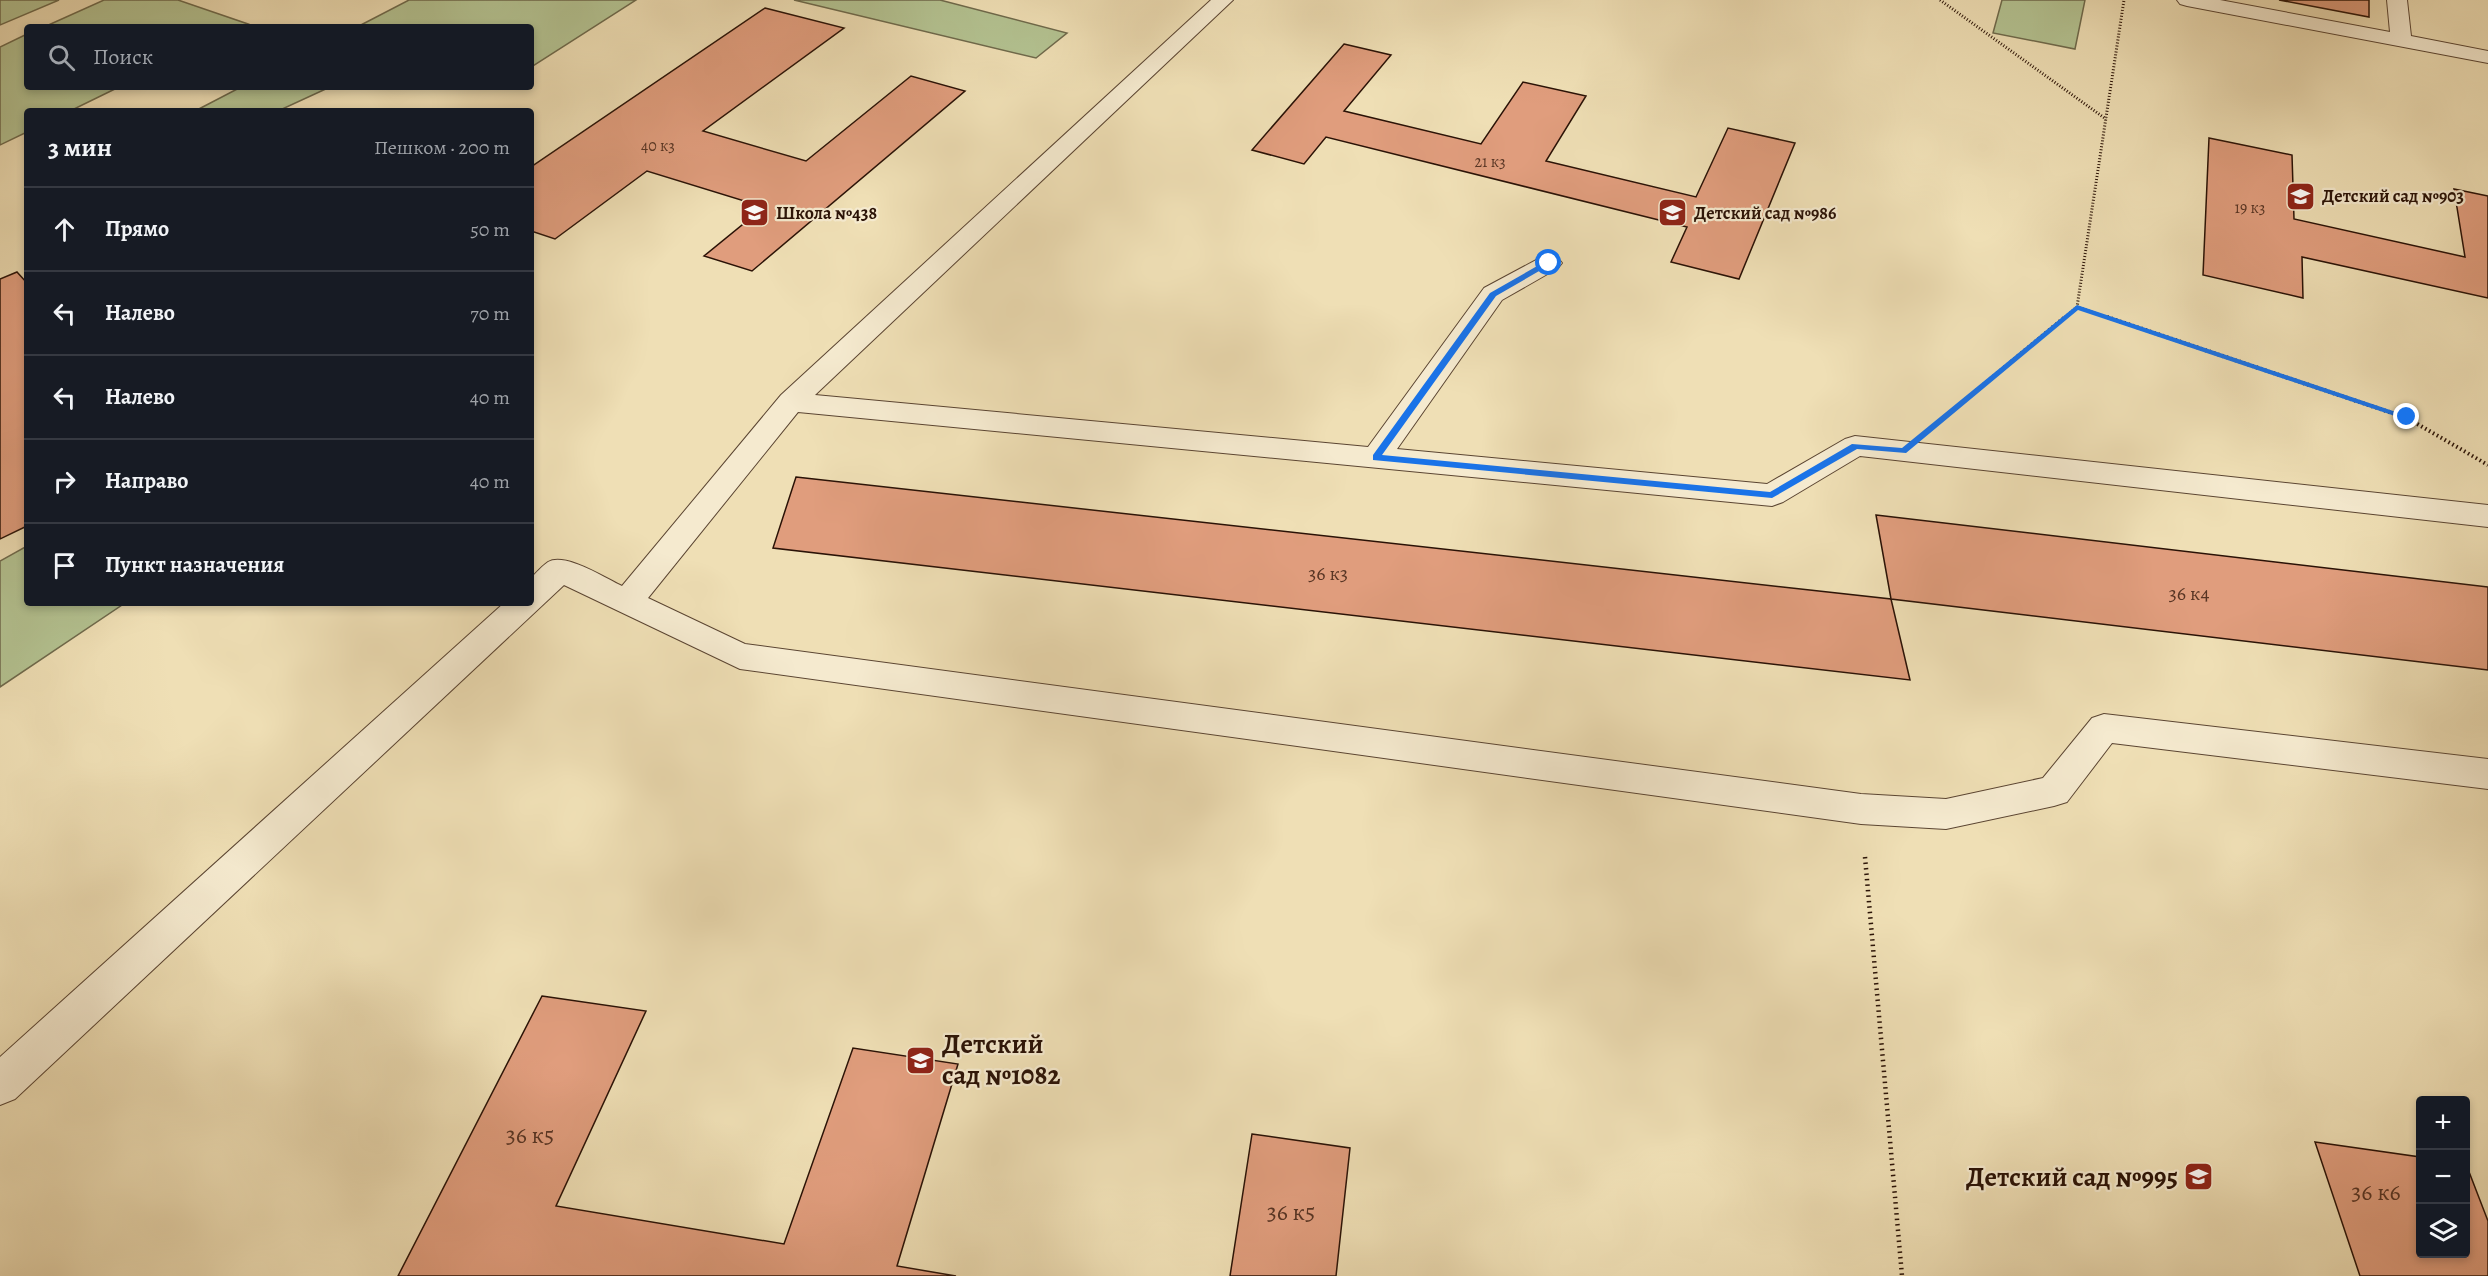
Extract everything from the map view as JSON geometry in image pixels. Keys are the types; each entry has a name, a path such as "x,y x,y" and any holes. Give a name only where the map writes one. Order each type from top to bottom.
{"lane":[{"path":"627,602 791,402 1223,0"},
{"path":"2187,0 2488,57"},
{"path":"2397,0 2401,40"},
{"path":"1376,458 1493,294 1549,263"},
{"path":"791,402 1772,495 1855,446 2488,516"},
{"path":"534,594 560,570 740,656 1861,809 1946,813 2054,791 2104,728 2488,774"},
{"path":"0,1085 522,606"}],"path":[{"path":"1940,0 2106,119"},
{"path":"1903,451 2077,307 2124,0"},
{"path":"2077,307 2407,417 2488,465"},
{"path":"1861,809 1902,1276"}],"green space":[{"path":"0,0 59,0 0,25"},
{"path":"104,0 178,0 248,24 51,24"},
{"path":"409,0 636,0 534,65 534,24 363,24"},
{"path":"794,0 940,0 1067,33 1036,58"},
{"path":"2002,0 2085,0 2075,49 1993,33"},
{"path":"24,35 24,90 113,90 76,108 24,108 24,133 0,145 0,47"},
{"path":"235,90 324,90 284,108 201,108"},
{"path":"24,548 24,606 121,606 0,687 0,561"}],"building":[{"path":"2279,0 2369,0 2369,17"},
{"path":"765,8 844,28 703,131 806,161 911,76 965,91 752,271 704,256 764,207 647,171 555,239 534,232 534,165"},
{"path":"1344,44 1391,55 1344,111 1481,144 1523,82 1586,96 1546,161 1696,197 1728,128 1795,143 1739,279 1671,262 1687,227 1326,137 1304,164 1252,150"},
{"path":"2209,138 2292,155 2294,219 2465,257 2454,189 2488,196 2488,298 2302,257 2303,298 2203,275"},
{"path":"17,272 24,280 24,527 0,539 0,279"},
{"path":"796,477 1891,599 1910,680 773,548"},
{"path":"1876,515 2488,587 2488,670 1891,599"},
{"path":"542,996 646,1011 556,1206 784,1244 853,1048 958,1064 897,1266 956,1276 398,1276"},
{"path":"1252,1134 1350,1148 1336,1276 1230,1276"},
{"path":"2315,1142 2416,1156 2416,1258 2470,1258 2470,1174 2488,1221 2488,1276 2360,1276"}],"place":[{"name":"Детский сад №903","path":"2301,196"},
{"name":"Школа №438","path":"755,213"},
{"name":"Детский сад №986","path":"1673,213"},
{"name":"Детский сад №1082","path":"921,1060"},
{"name":"Детский сад №995","path":"2199,1177"}],"route":[{"path":"1549,263 1493,294 1376,458 1772,495 1855,446 1903,451 2077,307 2407,417"}]}
